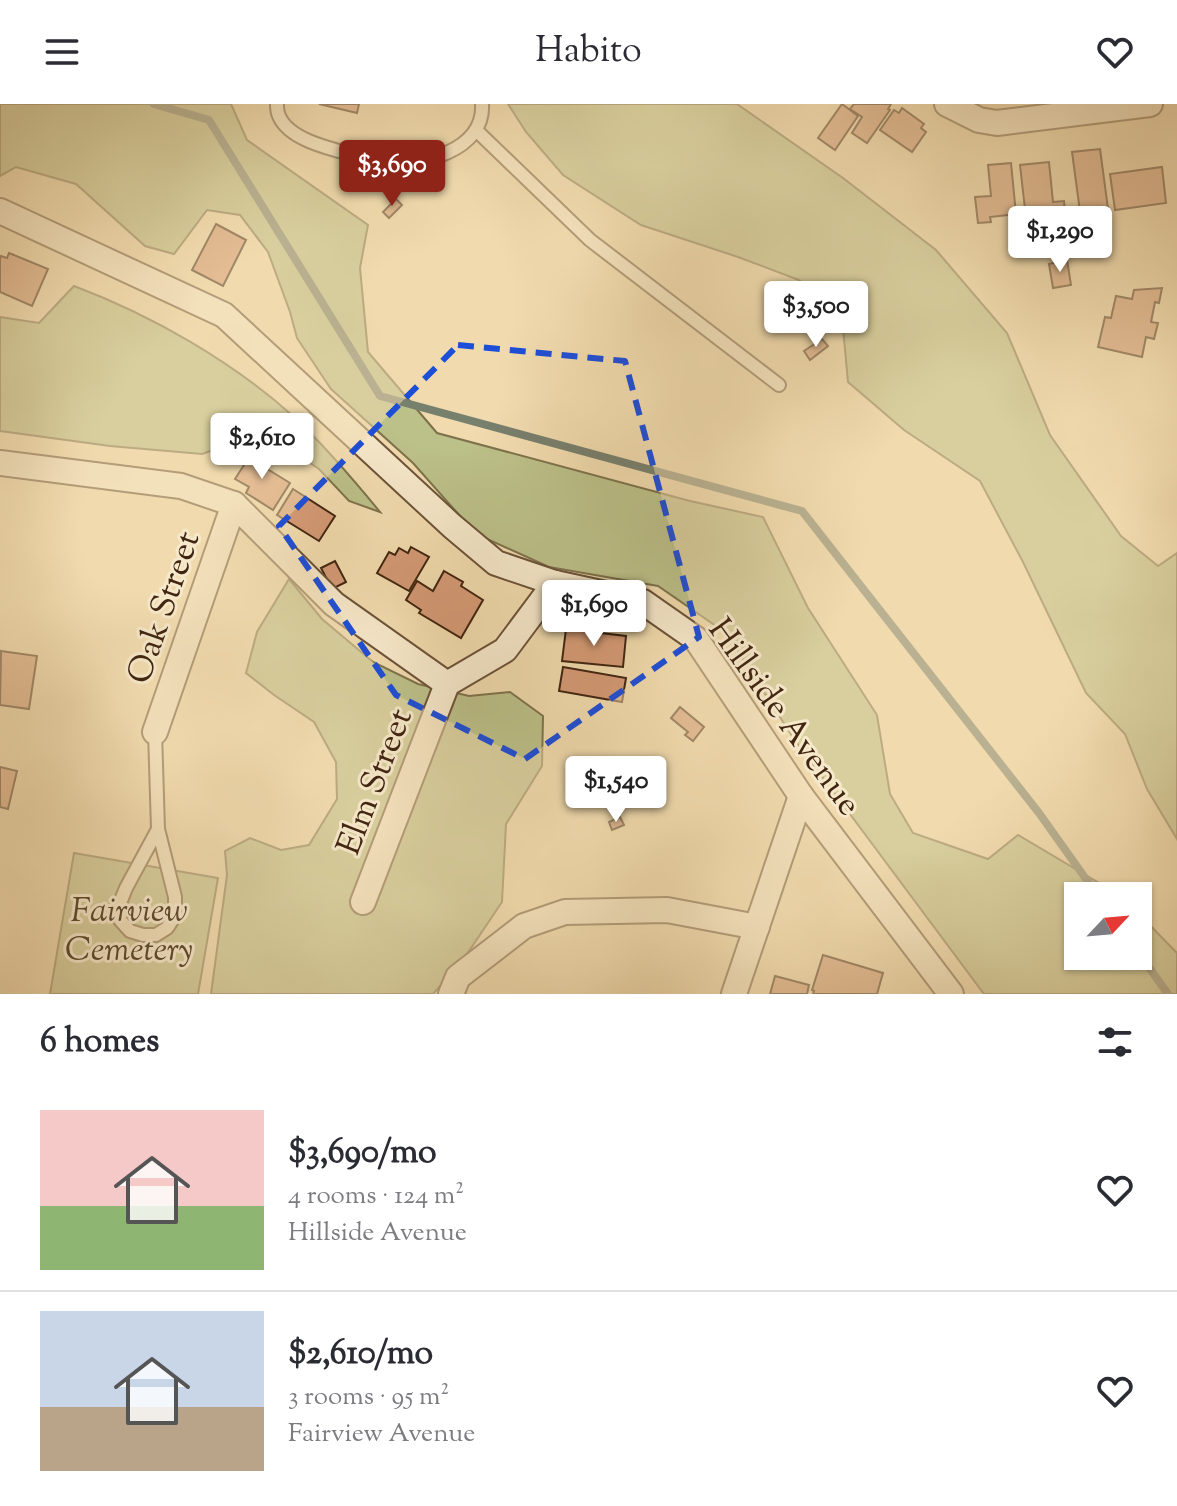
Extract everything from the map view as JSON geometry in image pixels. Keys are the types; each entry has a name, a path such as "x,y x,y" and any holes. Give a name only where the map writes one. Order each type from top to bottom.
{"street":[{"path":"947,104 978,112 997,123 1150,104"},
{"name":"Hillside Avenue","path":"0,211 224,315 496,563 555,583 643,602 696,639 801,796 951,994"},
{"path":"0,463 181,486 234,504 334,604 447,684 505,650 555,583"},
{"name":"Oak Street","path":"155,732 234,504"},
{"name":"Elm Street","path":"363,902 447,684"},
{"path":"734,994 801,796"},
{"path":"451,994 458,977 524,926 565,912 667,910 757,927"}],"lane":[{"path":"277,104 279,118 293,133 319,146 383,163 426,161 462,145 477,131 483,113 482,104"},
{"path":"477,131 590,240 779,385"},
{"path":"155,732 158,829 175,897 175,916 167,928 156,935 143,935 130,931 120,920 120,903 158,829"}],"highlighted area":[{"path":"458,345 625,361 699,637 525,759 396,695 279,526"}],"green space":[{"path":"0,104 231,104 247,140 368,225 360,268 368,352 437,433 690,501 763,517 808,608 877,715 890,794 913,833 988,859 1018,835 1097,882 1064,882 1064,970 1152,970 1152,927 1177,953 1177,994 984,994 794,739 726,633 658,586 549,567 476,534 413,463 331,389 297,338 268,252 240,215 207,210 174,254 145,246 76,184 16,167 0,176"},
{"path":"508,104 737,104 843,178 936,250 1007,333 1050,435 1121,536 1158,566 1177,553 1177,839 1147,789 1125,734 1086,693 980,481 904,430 848,382 842,317 799,280 641,225 563,175 526,132"},
{"path":"74,286 190,341 270,396 305,428 380,512 349,501 319,469 285,446 251,437 202,454 110,446 0,431 0,317 39,323"},
{"path":"289,579 322,619 373,662 418,684 469,696 510,692 543,716 542,766 506,824 502,902 461,963 433,994 211,994 227,875 225,851 250,838 281,850 309,845 337,799 336,762 314,722 246,673 257,632"},
{"name":"Fairview Cemetery","path":"74,853 218,878 198,994 50,994"}],"building":[{"path":"319,104 359,104 357,113"},
{"path":"842,104 858,116 835,150 818,138"},
{"path":"854,104 891,104 867,143 852,133 862,117 850,109"},
{"path":"902,108 924,124 921,128 926,132 912,152 880,130 894,110 899,113"},
{"path":"1100,149 1109,216 1081,219 1072,152"},
{"path":"1049,162 1053,202 1064,201 1067,232 1058,237 1023,241 1020,209 1025,209 1020,165"},
{"path":"1011,163 1016,214 990,217 991,222 978,223 975,197 991,196 988,165"},
{"path":"1162,167 1166,203 1115,210 1110,174"},
{"path":"396,199 402,205 389,218 383,212"},
{"path":"216,224 246,240 223,286 192,270"},
{"path":"9,253 48,269 32,306 0,292 0,259 1,256 7,258"},
{"path":"1067,260 1071,285 1053,288 1049,264"},
{"path":"1162,288 1151,322 1158,323 1154,339 1146,337 1142,357 1098,347 1105,317 1111,318 1116,296 1132,299 1134,290"},
{"path":"822,339 828,346 810,360 804,351"},
{"path":"253,451 268,460 264,467 290,483 273,510 246,493 249,487 235,479"},
{"path":"293,489 335,516 319,541 277,515"},
{"path":"411,547 429,557 409,591 377,573 389,552 395,555 399,548 408,553"},
{"path":"335,561 346,582 332,589 321,568"},
{"path":"444,571 463,582 461,586 483,600 461,638 419,613 421,610 406,600 417,581 433,591"},
{"path":"566,629 626,636 623,667 562,661"},
{"path":"1,651 37,656 29,709 0,705"},
{"path":"563,667 626,678 622,702 559,691"},
{"path":"680,707 704,727 693,741 685,735 688,732 671,718"},
{"path":"0,767 17,771 8,809 0,807"},
{"path":"606,785 625,790 621,805 602,799"},
{"path":"620,817 624,825 612,830 609,822"},
{"path":"823,955 883,973 877,994 813,994"},
{"path":"775,976 809,985 807,994 770,994"}],"waterway":[{"path":"154,104 209,120 380,396 802,511 1039,813 1088,882"},
{"path":"1151,970 1168,994"}]}
